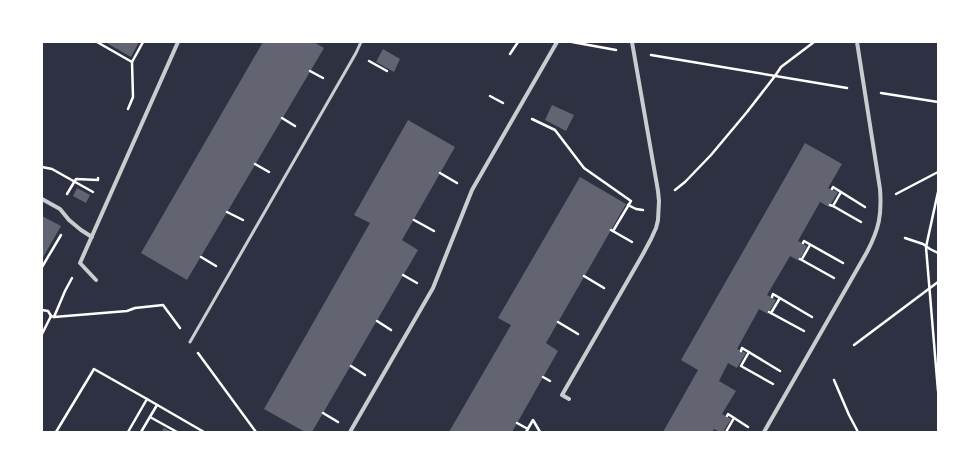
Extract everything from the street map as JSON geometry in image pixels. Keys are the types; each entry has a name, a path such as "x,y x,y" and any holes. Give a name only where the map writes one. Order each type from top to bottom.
{"street":[{"path":"96,280 80,263 178,42"},
{"path":"350,432 433,288 472,190 557,42"},
{"path":"570,399 562,395 644,254 658,220 658,191 632,42"},
{"path":"764,432 874,240 880,221 880,189 857,42"},
{"path":"42,199 60,209 69,220 92,237"}],"lane":[{"path":"190,342 361,42"}],"path":[{"path":"97,42 132,62"},
{"path":"127,111 133,97 132,62 143,42"},
{"path":"510,54 518,42"},
{"path":"570,42 607,48"},
{"path":"673,191 685,182 711,155 781,67 814,42"},
{"path":"356,53 387,71"},
{"path":"650,55 847,88"},
{"path":"877,92 938,102"},
{"path":"490,96 507,105"},
{"path":"517,111 555,130 584,168 631,201 612,230 634,243"},
{"path":"42,167 52,169 95,194"},
{"path":"892,196 938,172"},
{"path":"74,182 76,179 98,180 100,173"},
{"path":"440,173 461,185"},
{"path":"832,189 833,187 866,208"},
{"path":"841,192 832,205 863,223"},
{"path":"938,192 926,247 938,392"},
{"path":"628,205 641,210"},
{"path":"42,267 69,220"},
{"path":"414,220 434,231"},
{"path":"905,238 923,244 938,253"},
{"path":"803,243 804,241 843,263"},
{"path":"810,245 801,259 835,278"},
{"path":"42,334 80,263"},
{"path":"403,275 421,285"},
{"path":"584,276 608,290"},
{"path":"854,345 938,282"},
{"path":"772,297 773,294 812,317"},
{"path":"780,298 770,313 804,331"},
{"path":"42,310 48,311 52,316"},
{"path":"52,316 127,311"},
{"path":"377,321 395,332"},
{"path":"558,322 582,336"},
{"path":"741,351 742,348 781,371"},
{"path":"749,352 740,366 773,384"},
{"path":"351,366 369,377"},
{"path":"56,432 94,369 204,432"},
{"path":"543,377 554,383"},
{"path":"834,380 858,432"},
{"path":"128,432 146,399"},
{"path":"141,432 157,405"},
{"path":"323,413 342,424"},
{"path":"727,416 728,414 748,426"},
{"path":"150,417 177,432"},
{"path":"726,432 734,418"},
{"path":"517,423 527,431 533,420 540,432"}],"building":[{"path":"105,42 139,42 131,57"},
{"path":"263,42 314,42 324,48 187,280 141,253"},
{"path":"383,49 400,59 394,72 376,62"},
{"path":"552,105 574,115 566,131 545,120"},
{"path":"408,120 455,147 402,240 418,250 312,432 305,432 264,409 370,223 354,215"},
{"path":"805,143 842,164 828,188 838,192 829,207 820,202 798,241 807,246 799,261 790,256 767,295 776,300 768,314 759,309 737,349 746,353 737,368 728,363 719,381 736,391 722,414 731,419 723,432 714,429 712,432 663,432 698,370 681,360"},
{"path":"580,177 626,204 546,343 558,351 512,432 449,432 511,325 498,318"},
{"path":"77,188 90,195 86,203 73,196"},
{"path":"42,216 61,226 42,259"},
{"path":"164,428 172,432 161,432"}]}
